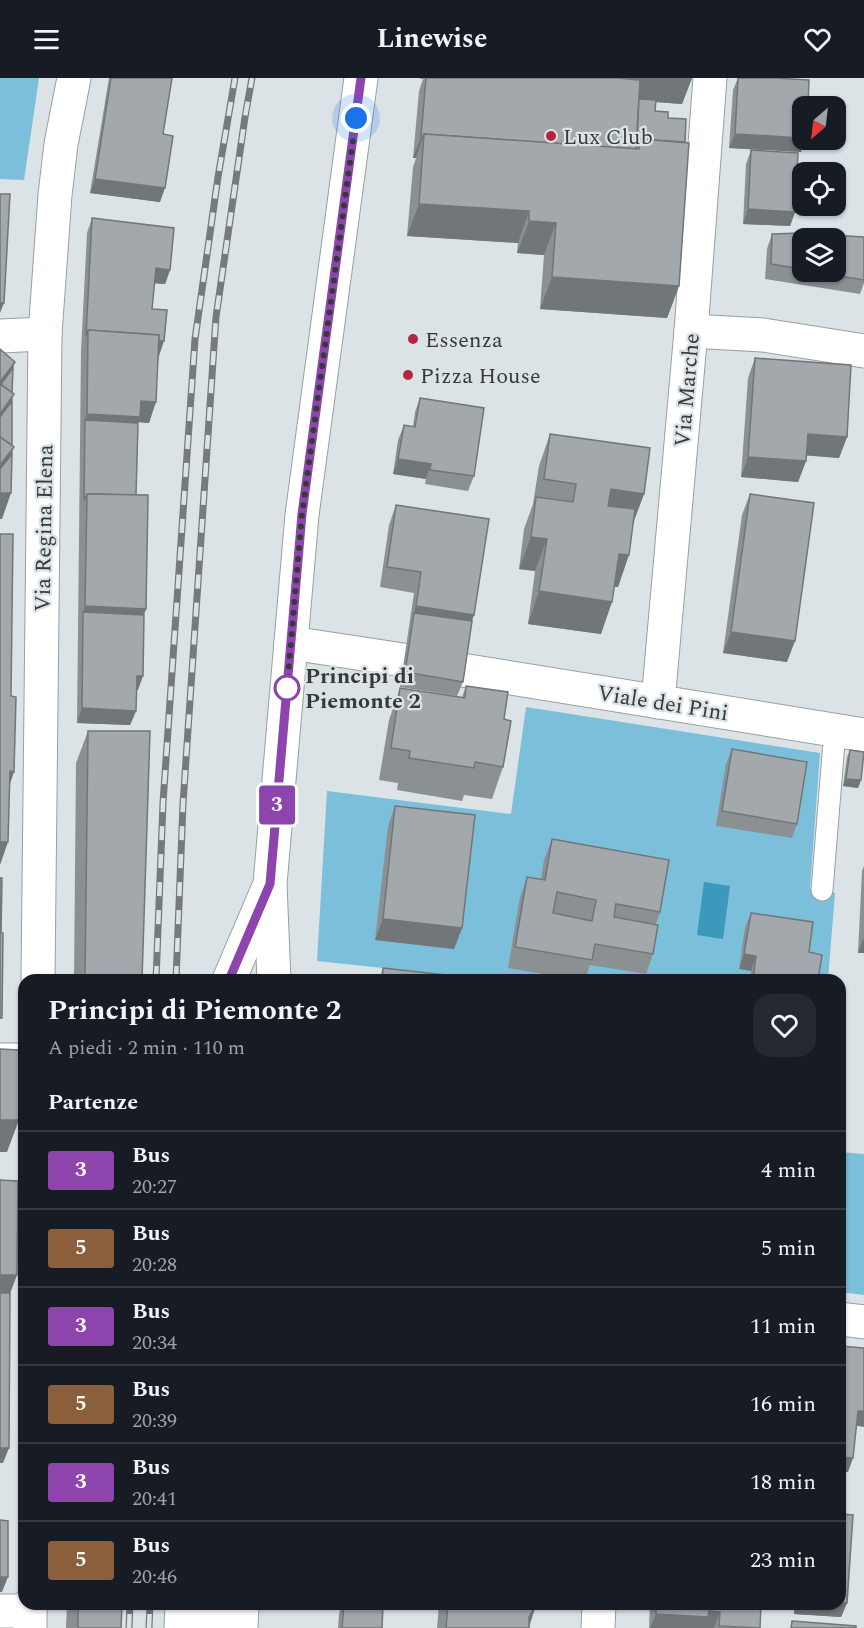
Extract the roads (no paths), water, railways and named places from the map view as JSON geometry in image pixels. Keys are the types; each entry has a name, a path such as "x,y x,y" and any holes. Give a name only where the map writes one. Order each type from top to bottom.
{"street":[{"name":"Via Regina Elena","path":"38,974 45,334 55,195 61,144 74,78"},
{"path":"254,974 270,884 302,514 361,78"},
{"name":"Via Marche","path":"658,702 691,331 710,78"},
{"path":"691,331 763,335 864,351"},
{"path":"0,336 45,334"},
{"path":"291,643 404,660"},
{"name":"Viale dei Pini","path":"462,670 849,732"},
{"path":"232,974 270,884"},
{"path":"270,884 274,974"},
{"path":"0,1060 18,1060"},
{"path":"846,1320 864,1322"},
{"path":"181,1628 182,1610"},
{"path":"212,1628 213,1610"},
{"path":"241,1628 242,1610"},
{"path":"598,1628 599,1610"}],"lane":[{"path":"822,891 849,732"}],"railway":[{"path":"156,974 163,803 195,339 218,177 235,78"},
{"path":"176,974 183,804 216,317 252,78"},
{"path":"129,1628 130,1610"},
{"path":"149,1628 150,1610"}],"place":[{"name":"Lux Club","path":"551,136"},
{"name":"Essenza","path":"413,339"},
{"name":"Pizza House","path":"408,375"},
{"name":"Principi di Piemonte 2","path":"287,688"}]}
